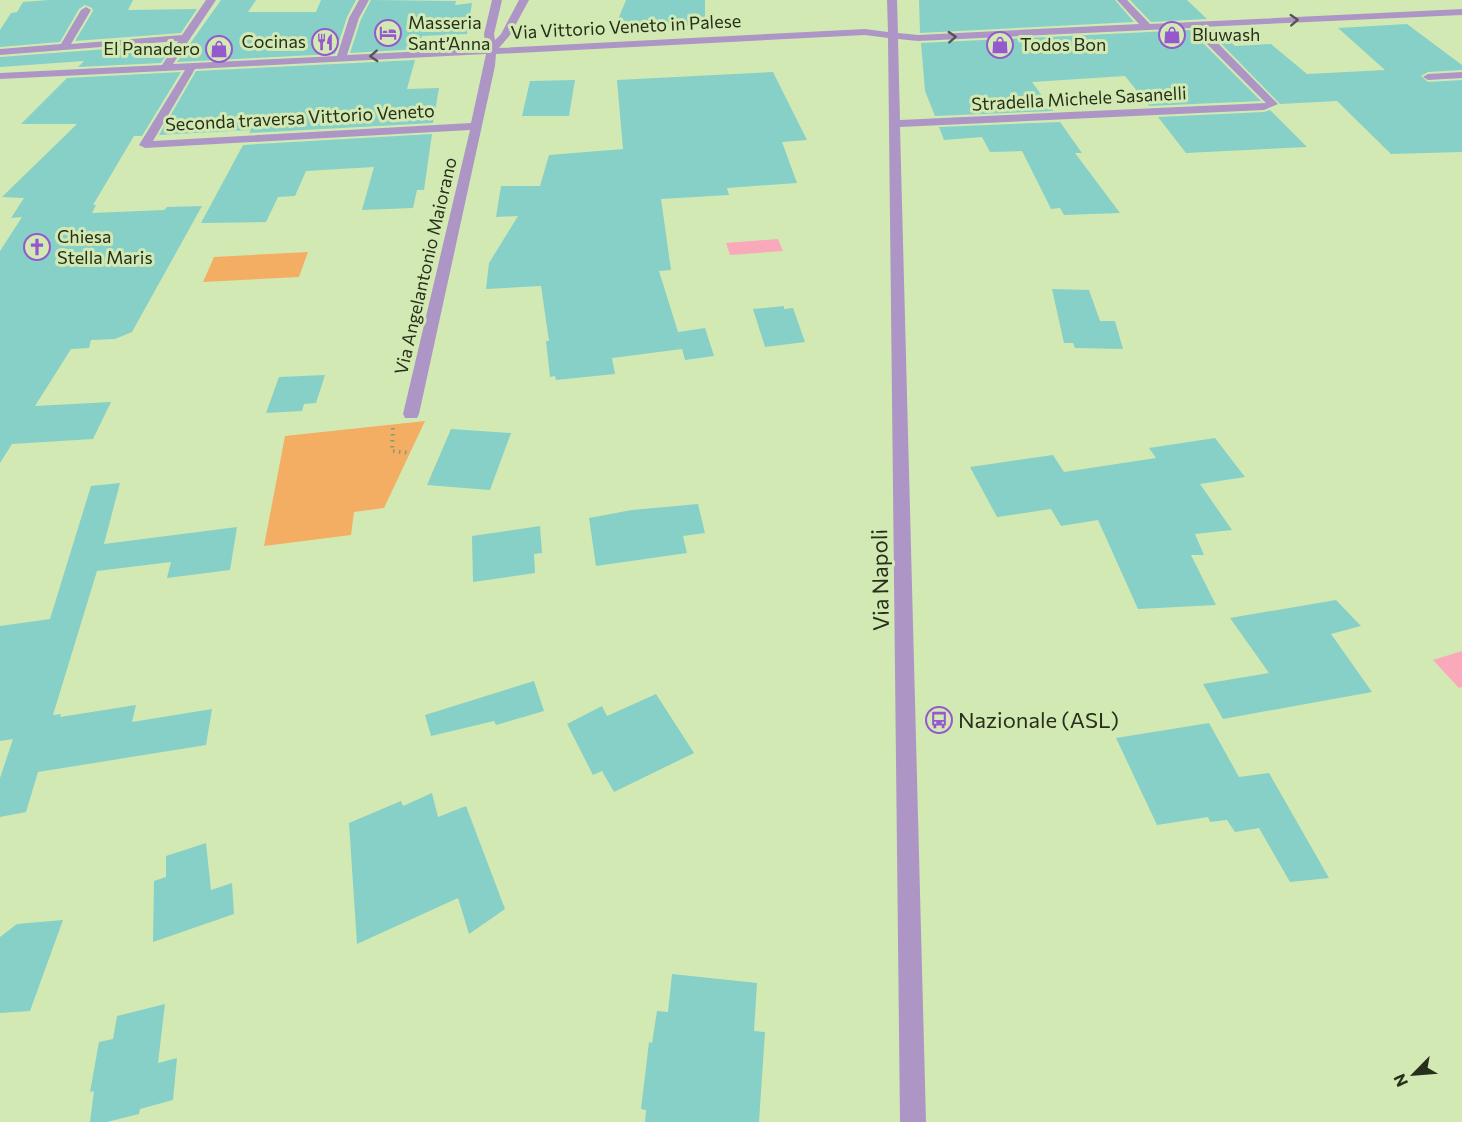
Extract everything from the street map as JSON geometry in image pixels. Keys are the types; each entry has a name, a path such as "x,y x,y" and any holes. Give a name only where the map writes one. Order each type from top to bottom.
{"street":[{"path":"166,67 211,0"},
{"path":"341,58 354,18 364,0"},
{"name":"Via Angelantonio Maiorano","path":"411,414 491,55 489,34 497,0"},
{"path":"491,55 524,0"},
{"name":"Via Napoli","path":"892,0 913,1122"},
{"path":"1122,0 1147,27"},
{"path":"64,47 86,10"},
{"name":"Via Vittorio Veneto in Palese","path":"0,76 166,67 190,70 491,55 868,41 894,37 918,38 1462,12"},
{"name":"Stradella Michele Sasanelli","path":"895,124 1264,107 1273,104 1193,24"},
{"path":"0,52 184,38"},
{"path":"61,72 84,46"},
{"name":"Via Vittorio Veneto in Palese","path":"0,84 341,58 491,55"},
{"name":"Seconda traversa Vittorio Veneto","path":"190,70 146,145 476,126"},
{"path":"1428,77 1462,75"}],"path":[{"path":"393,429 392,451 410,453"}],"shaded area":[{"path":"778,239 783,251 730,255 726,243"},
{"path":"308,252 299,277 203,282 214,257"},
{"path":"425,421 384,508 354,512 351,535 264,546 285,436"},
{"path":"1462,651 1462,687 1459,688 1433,660"}],"building":[{"path":"133,0 128,10 197,9 181,33 75,41 93,11 85,5 79,9 60,42 0,47 0,30 11,13 17,12 23,2"},
{"path":"221,0 256,0 248,12 316,12 321,0 356,0 347,17 335,54 177,62"},
{"name":"Masseria Sant’Anna","path":"371,0 456,1 455,5 472,3 467,34 422,36 418,49 350,53 361,19"},
{"path":"626,0 705,0 705,25 615,27"},
{"path":"919,0 1115,0 1134,22 920,33"},
{"path":"1130,0 1187,0 1207,19 1151,22"},
{"path":"1407,24 1462,65 1462,70 1428,72 1421,76 1428,82 1462,80 1462,152 1391,154 1337,101 1280,104 1207,29 1217,29 1235,46 1271,44 1307,74 1385,70 1338,28"},
{"path":"1190,30 1261,101 1149,106 1125,76 1032,82 1053,111 935,116 925,91 921,43"},
{"path":"174,44 161,63 78,67 84,61 0,67 0,57"},
{"path":"415,60 407,89 439,88 433,123 249,133 251,130 159,135 196,71"},
{"path":"181,72 142,136 134,136 93,205 96,205 92,213 202,206 132,332 115,339 91,340 89,348 71,349 35,406 111,402 93,439 12,444 0,463 0,251 22,217 11,218 24,198 2,197 77,124 21,124 67,78"},
{"path":"773,72 807,140 782,142 797,183 727,188 729,195 661,199 671,270 659,271 678,332 705,328 714,356 685,360 682,349 612,358 615,374 556,380 555,376 550,377 546,341 549,341 541,286 486,289 489,263 518,216 496,217 501,186 540,186 549,155 623,149 617,80"},
{"path":"575,80 569,116 522,116 530,81"},
{"path":"1270,110 1307,147 1186,153 1158,117 1264,112"},
{"path":"1060,122 1082,153 1075,153 1120,213 1064,215 1060,208 1051,209 1022,151 990,152 982,137 944,140 939,127"},
{"path":"432,134 424,190 417,190 413,208 362,210 374,167 306,171 295,196 278,197 266,222 201,223 243,145"},
{"path":"1052,289 1089,290 1100,321 1115,321 1123,349 1075,348 1073,343 1064,343"},
{"path":"784,306 784,309 793,308 805,342 765,347 753,309"},
{"path":"325,375 316,403 304,404 302,411 266,413 279,377"},
{"path":"451,429 511,433 490,490 427,485"},
{"path":"1215,438 1245,477 1200,484 1232,530 1195,534 1204,555 1191,555 1216,605 1138,609 1098,520 1061,526 1051,509 997,517 970,467 1053,455 1064,472 1156,458 1149,448"},
{"path":"120,483 104,544 237,527 230,570 167,578 171,562 97,571 53,715 61,714 60,717 136,705 132,722 212,709 206,745 38,772 26,812 0,817 0,778 13,739 0,741 0,626 50,619 91,486"},
{"path":"698,504 705,533 683,536 687,553 596,566 589,518 632,510"},
{"path":"540,526 542,553 534,554 535,573 473,582 472,536"},
{"path":"1336,600 1361,626 1331,634 1372,692 1223,719 1203,684 1269,673 1230,618"},
{"path":"534,681 544,711 496,725 494,721 431,736 425,715"},
{"path":"656,694 694,753 614,792 602,771 593,775 567,724 602,706 607,716"},
{"path":"1209,723 1239,777 1269,773 1329,878 1290,882 1259,828 1235,832 1227,820 1210,822 1208,817 1157,825 1116,738"},
{"path":"432,793 438,817 466,806 505,909 469,934 458,898 357,944 349,823 401,801 403,806"},
{"path":"206,843 211,890 232,883 234,914 153,942 154,881 166,877 166,856"},
{"path":"63,920 30,1011 0,1013 0,937 17,924"},
{"path":"672,974 757,983 754,1031 765,1032 759,1122 645,1122 646,1110 641,1109 649,1042 652,1043 657,1011 668,1012"},
{"path":"165,1004 158,1063 177,1058 173,1100 140,1109 139,1114 107,1122 90,1122 94,1091 90,1092 99,1042 113,1039 117,1016"}],"place":[{"name":"Masseria Sant’Anna","path":"388,33"},
{"name":"Bluwash","path":"1172,35"},
{"name":"Cocinas","path":"325,42"},
{"name":"Todos Bon","path":"1000,45"},
{"name":"El Panadero","path":"219,49"},
{"name":"Chiesa Stella Maris","path":"37,247"},
{"name":"Nazionale (ASL)","path":"939,720"}]}
